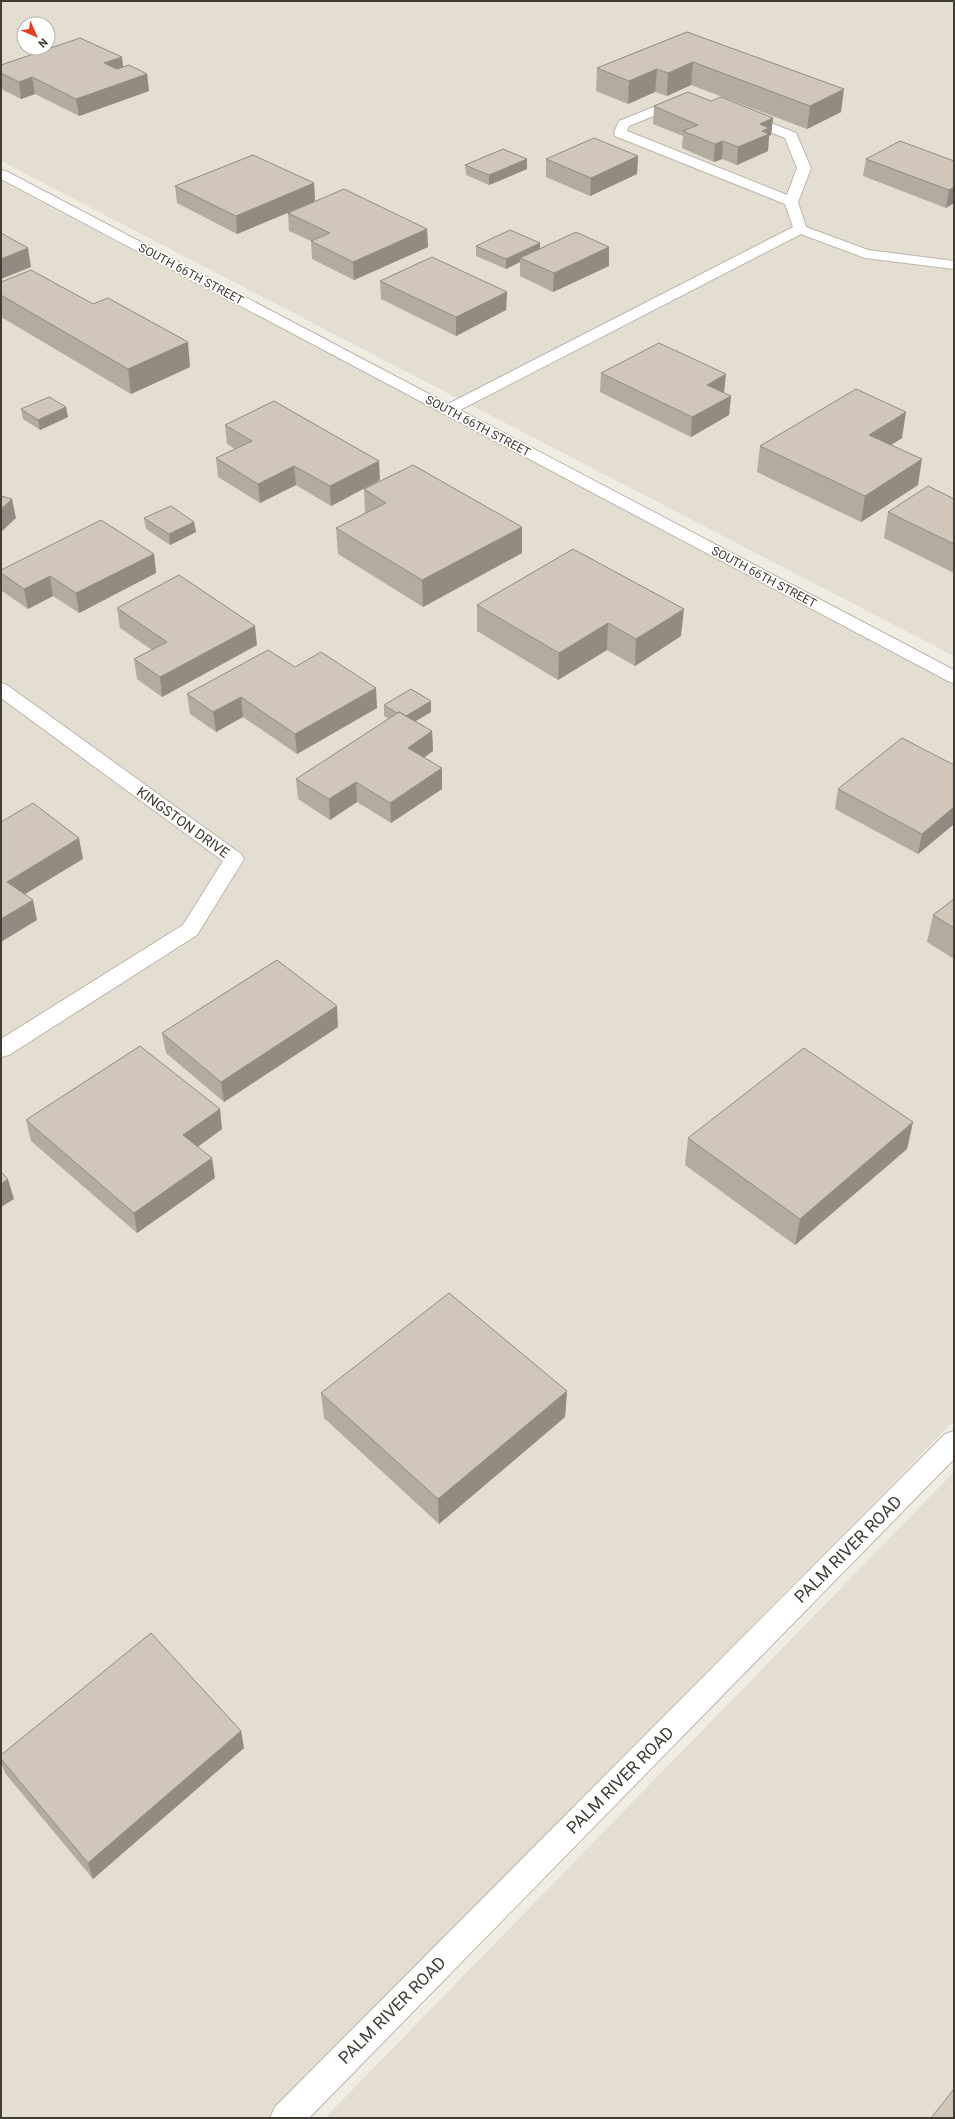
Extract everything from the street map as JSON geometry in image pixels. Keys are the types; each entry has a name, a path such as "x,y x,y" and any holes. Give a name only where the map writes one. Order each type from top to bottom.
{"street":[{"path":"694,98 676,101 624,124 620,132 790,202"},
{"path":"732,113 792,136 804,168 790,202 800,229"},
{"name":"SOUTH 66TH STREET","path":"1,174 954,677"},
{"path":"448,410 800,229 865,254 954,264"},
{"name":"KINGSTON DRIVE","path":"1,689 234,859 190,930 1,1049"},
{"name":"PALM RIVER ROAD","path":"286,2118 954,1442"}],"shaded area":[{"path":"1,1 954,1 954,656 1,161"},
{"path":"1,181 954,683 954,1421 269,2118 1,2118"},
{"path":"954,1472 954,2118 325,2118"}],"building":[{"path":"687,32 844,89 810,106 693,62 668,73 657,69 629,81 597,68"},
{"path":"80,38 122,57 104,63 117,69 129,65 147,74 76,99 32,77 19,82 1,73 1,65 27,56 56,56 56,46"},
{"path":"688,92 711,101 721,97 773,118 760,124 769,128 762,131 769,134 738,147 723,141 715,144 683,131 698,125 654,106"},
{"path":"594,138 638,156 591,178 546,159"},
{"path":"900,141 954,161 954,187 949,190 866,159"},
{"path":"503,149 527,159 489,175 465,165"},
{"path":"253,155 314,183 236,216 175,186"},
{"path":"344,189 427,229 353,262 311,241 330,233 288,213"},
{"path":"510,230 540,243 506,259 476,246"},
{"path":"576,232 609,247 554,273 520,258"},
{"path":"1,233 28,248 1,259"},
{"path":"432,257 507,292 456,317 380,281"},
{"path":"31,270 93,304 108,298 188,342 128,369 1,295 1,282"},
{"path":"659,343 726,374 707,385 731,396 692,417 601,373"},
{"path":"856,389 906,412 869,435 922,459 865,496 760,446"},
{"path":"49,397 66,407 38,420 21,409"},
{"path":"274,401 379,461 330,486 294,466 258,484 216,458 252,441 225,425"},
{"path":"413,465 522,527 422,580 336,528 386,503 364,489"},
{"path":"928,486 954,499 954,544 888,512"},
{"path":"1,496 12,499 1,509"},
{"path":"171,506 194,522 169,534 144,518"},
{"path":"101,520 154,554 76,593 50,576 24,589 1,573 1,570"},
{"path":"573,549 684,609 636,639 608,623 559,653 477,605"},
{"path":"179,575 255,626 160,677 134,659 167,642 117,608"},
{"path":"268,650 295,667 321,652 376,688 295,734 241,697 213,712 187,694"},
{"path":"411,689 431,701 406,716 399,712 397,713 384,705"},
{"path":"399,712 432,731 408,748 442,768 390,803 356,782 329,799 296,779"},
{"path":"902,738 954,765 954,807 922,834 838,789"},
{"path":"33,803 79,838 7,882 33,900 1,919 1,822"},
{"path":"954,899 954,928 933,915"},
{"path":"277,960 337,1006 221,1082 162,1033"},
{"path":"140,1046 220,1109 183,1135 212,1158 134,1213 26,1120"},
{"path":"804,1048 913,1122 800,1219 688,1138"},
{"path":"1,1172 8,1179 1,1184"},
{"path":"449,1293 567,1391 438,1499 321,1393"},
{"path":"151,1633 241,1731 88,1863 1,1759 1,1755"},
{"path":"954,2089 954,2118 931,2118"}]}
